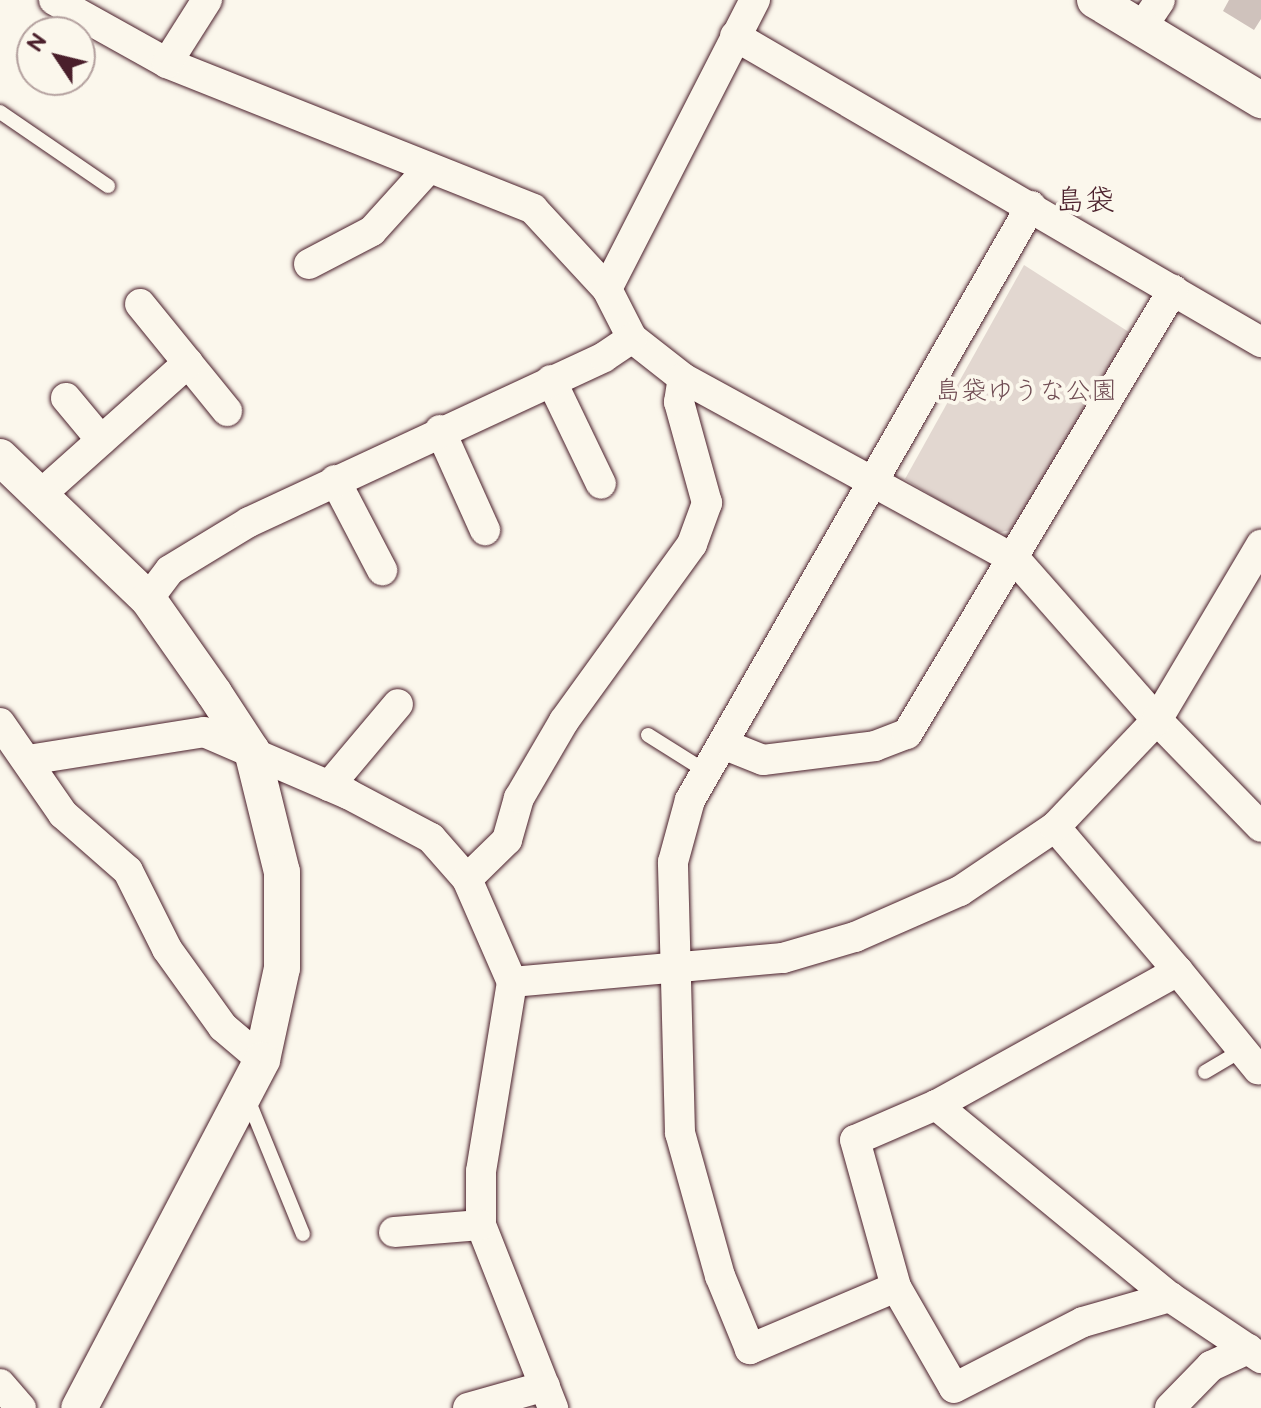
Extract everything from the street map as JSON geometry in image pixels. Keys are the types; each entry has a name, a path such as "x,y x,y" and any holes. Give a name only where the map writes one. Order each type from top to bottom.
{"street":[{"path":"54,0 167,63 533,209 607,289 632,338 683,378 1016,560 1157,720 1260,821"},
{"path":"167,63 207,0"},
{"path":"607,289 755,0"},
{"path":"1095,0 1151,14 1261,100"},
{"path":"735,36 1261,342"},
{"path":"309,264 372,231 429,168"},
{"path":"896,1287 750,1349 720,1276 680,1133 673,862 690,800 1031,206"},
{"path":"723,744 763,760 875,746 907,734 1016,560 1173,290"},
{"path":"140,304 227,411"},
{"path":"148,599 170,570 249,522 551,380 632,338"},
{"path":"39,496 188,363"},
{"path":"467,879 507,840 519,798 564,721 692,544 707,503 679,402 683,378"},
{"path":"551,380 601,484"},
{"path":"66,398 101,440"},
{"path":"440,430 485,530"},
{"path":"0,457 148,599 252,751 282,872 282,968 262,1060 79,1408"},
{"path":"335,480 382,570"},
{"path":"512,982 783,958 855,937 960,891 1055,827 1157,720 1257,561"},
{"path":"329,786 398,704"},
{"path":"0,723 63,814 128,871 167,949 223,1027 262,1060"},
{"path":"28,760 204,732 329,786 431,838 467,879 512,982 481,1171 481,1225 549,1397 468,1408"},
{"path":"1055,827 1250,1060"},
{"path":"1170,1297 1083,1322 957,1398 896,1287 855,1140 936,1105 1178,971"},
{"path":"936,1105 1170,1297 1255,1354"},
{"path":"394,1232 481,1225"},
{"path":"1170,1408 1211,1366 1255,1354"},
{"path":"0,1384 21,1408"}],"lane":[{"path":"0,112 108,186"},
{"path":"648,735 707,772"},
{"path":"1205,1072 1250,1060"},
{"path":"245,1093 303,1234"}],"green space":[{"name":"島袋ゆうな公園","path":"1024,265 1132,334 1021,528 992,534 905,479"}],"building":[{"path":"1229,0 1261,0 1261,19 1254,30 1223,11"}],"district":[{"name":"島袋","path":"1085,201"}]}
